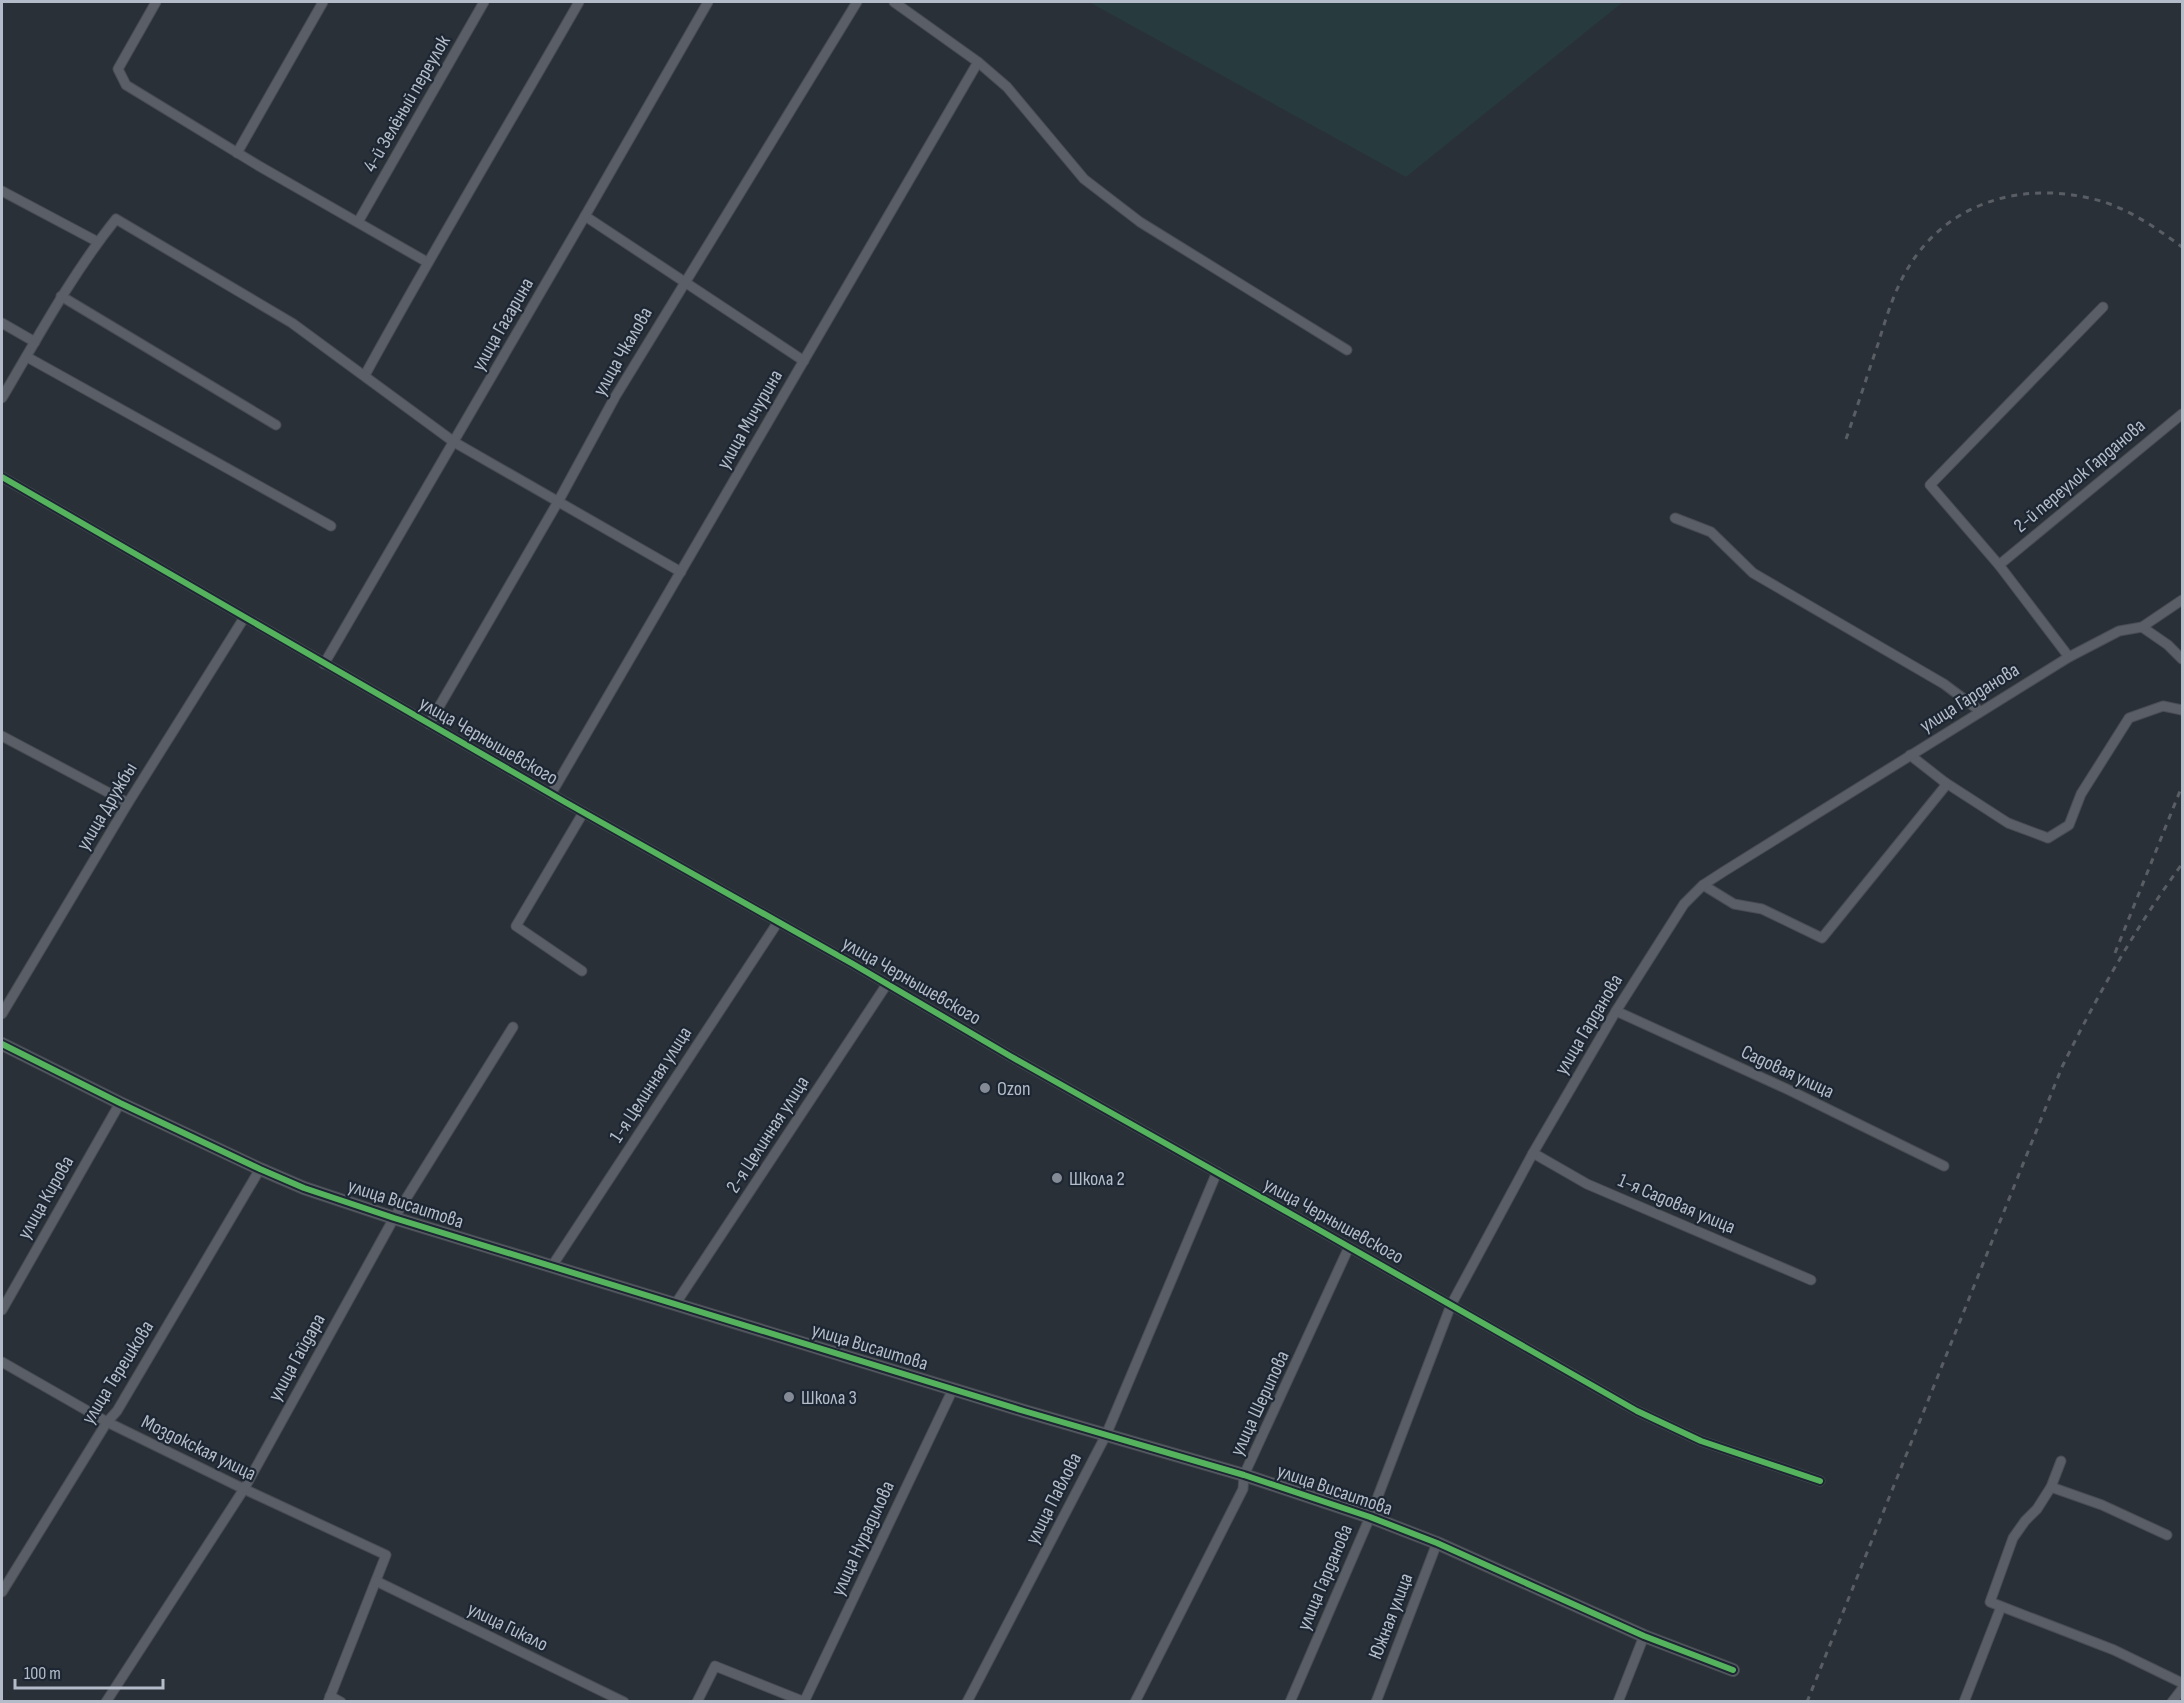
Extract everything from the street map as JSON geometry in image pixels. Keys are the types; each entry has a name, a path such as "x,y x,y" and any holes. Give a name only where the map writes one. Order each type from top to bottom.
{"street":[{"path":"156,2 118,69 126,85 237,153 427,262"},
{"path":"237,153 323,2"},
{"name":"4-й Зелёный переулок","path":"358,222 484,2"},
{"path":"365,375 427,262 480,175 579,2"},
{"name":"улица Гагарина","path":"324,664 708,2"},
{"name":"улица Чкалова","path":"429,724 559,500 615,397 857,2"},
{"path":"894,2 978,62 1007,87 1084,179 1140,222 1347,350"},
{"name":"улица Мичурина","path":"551,794 978,62"},
{"path":"2,191 98,242"},
{"path":"585,216 683,283 804,360"},
{"path":"2,398 62,296 116,219 292,323 454,442 559,500 681,573"},
{"path":"62,296 276,425"},
{"path":"2069,657 1999,565 1930,485 2103,307"},
{"path":"2,323 35,342"},
{"path":"27,357 331,526"},
{"name":"2-й переулок Гарданова","path":"1999,565 2182,414"},
{"name":"улица Чернышевского","path":"2,477 583,813 1637,1412 1701,1441 1820,1481"},
{"path":"1675,518 1711,532 1753,573 1944,684 1980,711"},
{"name":"улица Гарданова","path":"1290,1701 1370,1517 1450,1305 1533,1153 1616,1011 1684,904 1703,885 1980,711 2069,657 2119,631 2142,627 2182,600"},
{"name":"улица Дружбы","path":"2,1014 128,803 244,618"},
{"path":"2142,627 2168,645 2182,659"},
{"path":"1910,755 1943,781 2008,823 2048,838 2069,825 2081,794 2129,718 2163,706 2182,710"},
{"path":"2,736 128,803"},
{"path":"1703,885 1734,904 1762,909 1822,938 1947,784 1943,781"},
{"path":"582,971 516,926 583,813"},
{"name":"1-я Целинная улица","path":"552,1266 778,922"},
{"name":"2-я Целинная улица","path":"676,1303 887,984"},
{"name":"Садовая улица","path":"1616,1011 1789,1090 1944,1167"},
{"name":"улица Гайдара","path":"106,1701 244,1489 394,1218 513,1027"},
{"name":"улица Висаитова","path":"2,1044 120,1103 304,1188 394,1218 953,1389 1244,1475 1370,1517 1437,1543 1644,1636 1733,1670"},
{"name":"улица Кирова","path":"2,1310 120,1103"},
{"name":"1-я Садовая улица","path":"1533,1153 1587,1184 1811,1280"},
{"name":"улица Терешкова","path":"2,1592 107,1422 117,1411 260,1169"},
{"name":"улица Павлова","path":"967,1701 1106,1435 1217,1172"},
{"name":"улица Шерипова","path":"1135,1701 1243,1489 1244,1475 1349,1247"},
{"name":"Моздокская улица","path":"2,1362 107,1422 386,1555 376,1581"},
{"name":"улица Нурадилова","path":"805,1701 953,1389"},
{"path":"2061,1461 2051,1487 2037,1509 2013,1538 1990,1602 2114,1650 2182,1683"},
{"path":"2051,1487 2102,1505 2167,1535"},
{"name":"Южная улица","path":"1376,1701 1437,1543"},
{"path":"341,1701 329,1699 376,1581"},
{"name":"улица Гикало","path":"376,1581 624,1701"},
{"path":"1964,1701 2001,1607"},
{"path":"1618,1701 1644,1636"},
{"path":"697,1701 715,1666 805,1701"},
{"path":"2172,1701 2182,1689"}],"green space":[{"path":"1089,2 1623,2 1406,177"}],"railway":[{"path":"1846,439 1894,295 1903,277 1925,244 1945,225 1968,211 1993,200 2020,195 2048,193 2076,195 2125,210 2182,247"},
{"path":"2115,953 2182,786"},
{"path":"1807,1702 2062,1067 2118,963 2148,913 2182,864"}],"cycle path":[{"path":"2,477 565,802 1637,1411 1701,1441 1820,1481"},
{"path":"2,1044 120,1103 304,1188 394,1218 1024,1411 1244,1475 1370,1517 1437,1543 1644,1636 1733,1670"}],"place":[{"name":"Ozon","path":"985,1088"},
{"name":"Школа 2","path":"1057,1178"},
{"name":"Школа 3","path":"789,1397"}]}
